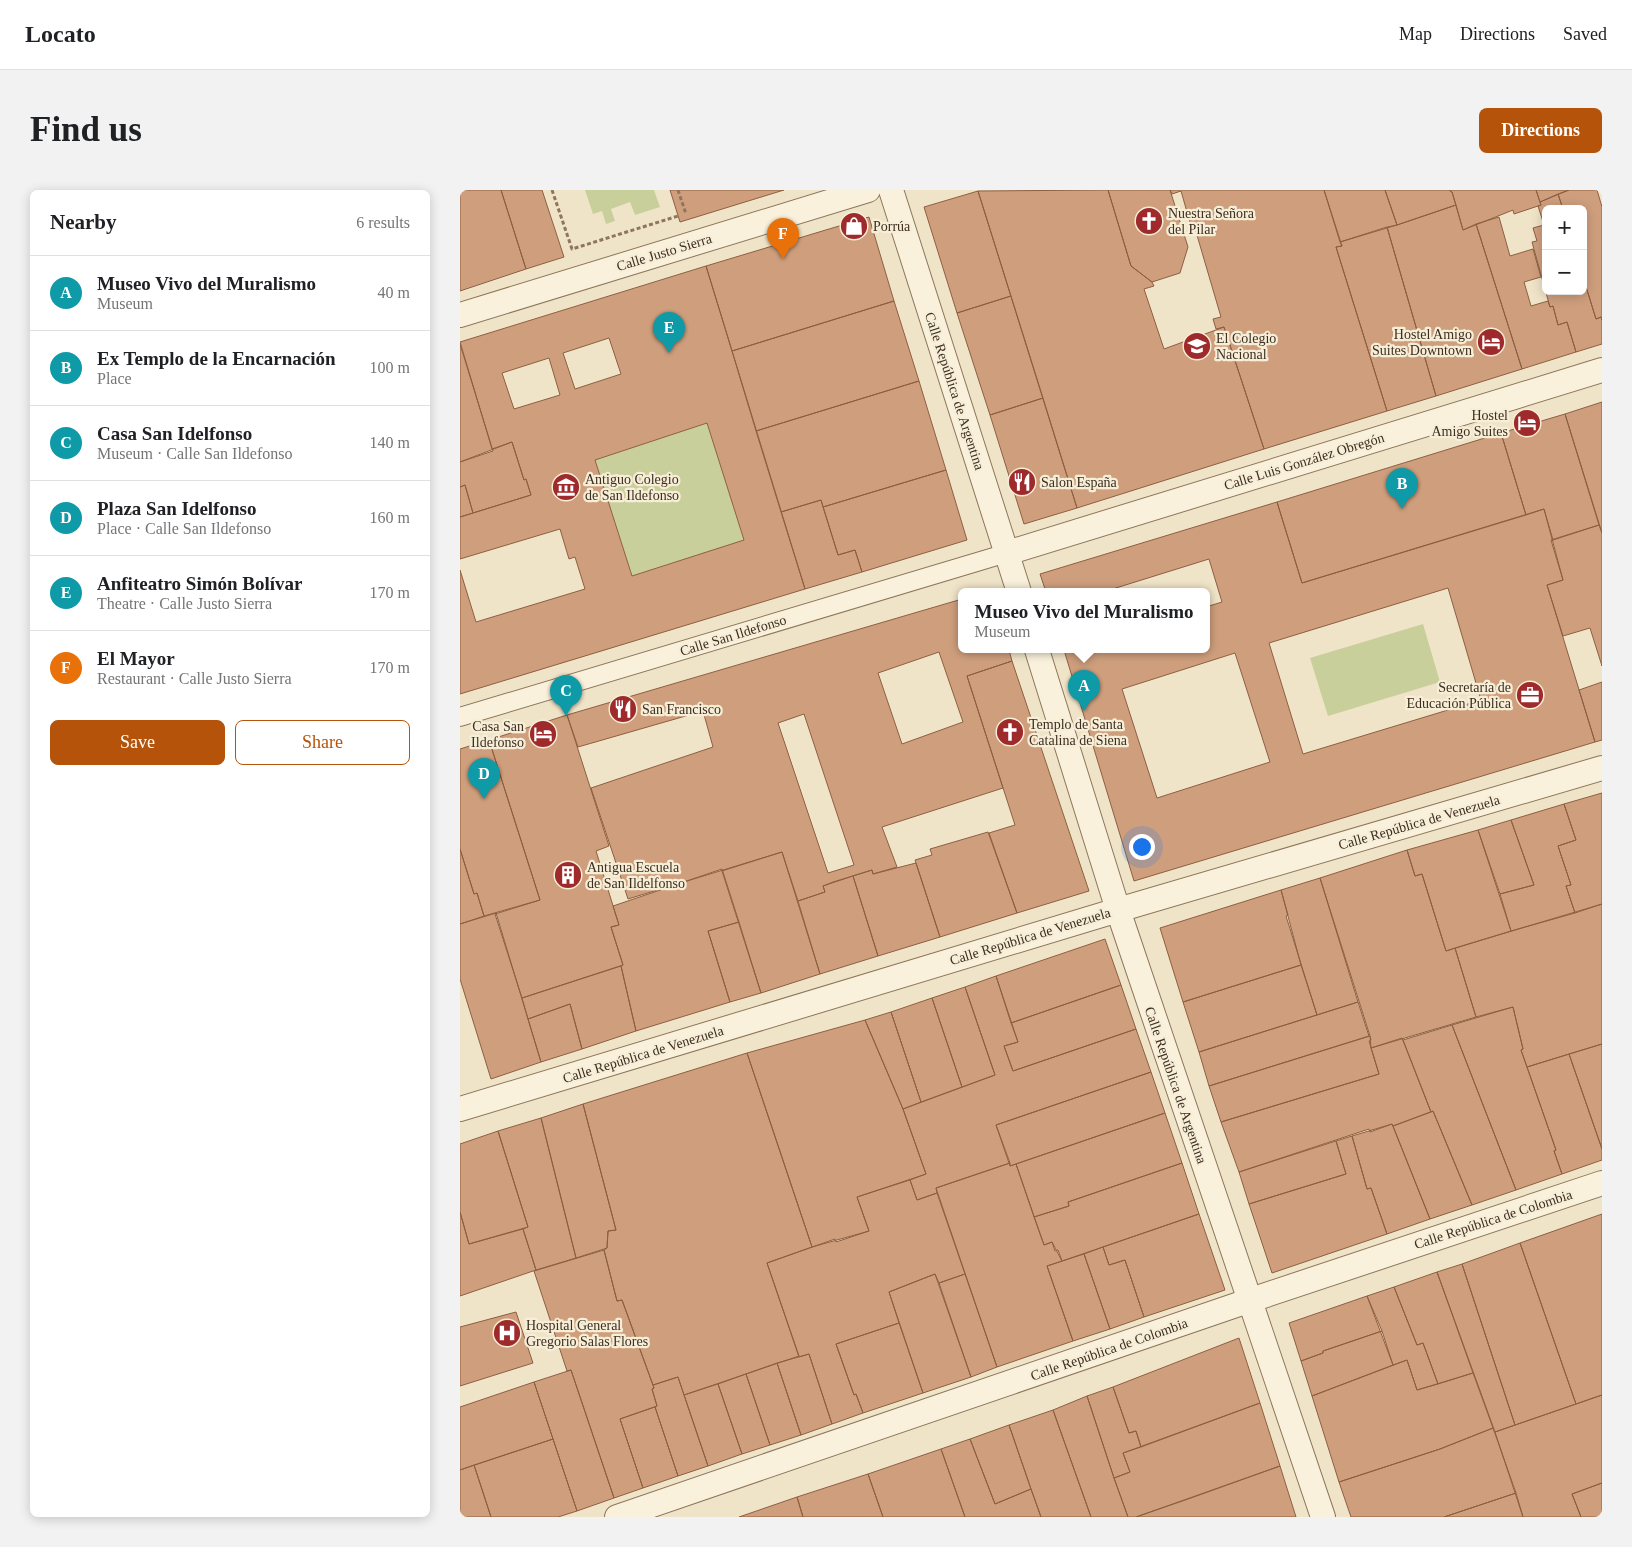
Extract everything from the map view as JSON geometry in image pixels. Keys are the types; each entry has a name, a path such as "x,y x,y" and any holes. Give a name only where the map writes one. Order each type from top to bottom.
{"street":[{"name":"Calle Justo Sierra","path":"460,315 868,190"},
{"name":"Calle República de Argentina","path":"891,190 1018,588"},
{"name":"Calle Luis González Obregón","path":"1007,553 1602,370"},
{"name":"Calle San Ildefonso","path":"460,717 1007,553"},
{"name":"Calle República de Argentina","path":"1038,653 1118,910 1248,1301 1323,1517"},
{"name":"Calle República de Venezuela","path":"460,1109 1118,910 1602,768"},
{"name":"Calle República de Colombia","path":"617,1517 1248,1301 1602,1183"}],"path":[{"path":"552,190 572,249 678,216"},
{"path":"678,190 686,214"}],"green space":[{"path":"585,190 654,190 660,207 635,215 630,202 611,209 615,221 606,224 602,211 593,214"},
{"path":"707,423 744,540 632,576 595,460"},
{"path":"1423,624 1440,682 1328,716 1310,658"}],"building":[{"path":"460,190 501,190 526,269 460,291"},
{"path":"501,190 542,190 564,257 526,269"},
{"path":"670,190 784,190 680,222"},
{"name":"Nuestra Señora del Pilar","path":"1108,190 1170,190 1188,247 1180,273 1152,282 1131,266"},
{"path":"1108,190 1131,266 1152,282 1154,286 1144,289 1164,349 1224,327 1264,449 1077,508 978,191"},
{"path":"1170,190 1324,190 1342,246 1336,247 1387,411 1264,449 1224,327 1216,329 1213,319 1221,317 1194,225 1191,226 1181,191 1172,194"},
{"path":"1324,190 1385,190 1397,225 1340,242"},
{"path":"1385,190 1449,190 1452,192 1456,205 1397,225"},
{"path":"1449,190 1536,190 1541,205 1514,214 1513,210 1463,230 1452,192"},
{"path":"1536,190 1569,190 1540,202"},
{"path":"1569,190 1597,190 1602,207 1602,320 1601,317 1596,319 1587,290 1587,205 1562,205 1558,194"},
{"path":"978,191 1011,296 957,313 924,207"},
{"path":"1558,194 1562,205 1542,205 1542,219 1538,206 1541,205 1540,202"},
{"path":"1456,205 1463,230 1476,224 1522,369 1436,396 1387,227"},
{"path":"869,217 894,301 732,351 706,266"},
{"path":"1499,217 1510,256 1533,249 1541,277 1524,282 1531,306 1548,301 1550,307 1553,306 1558,325 1567,322 1576,352 1522,369 1476,224"},
{"path":"1542,226 1542,278 1532,242 1537,241 1533,228"},
{"path":"1387,227 1436,396 1387,411 1336,247 1342,246 1340,242"},
{"name":"Antiguo Colegio de San Ildefonso","path":"706,266 805,589 460,694 460,570 476,622 585,589 575,557 569,559 560,529 460,559 460,517 531,495 526,479 524,480 512,442 492,449 460,342","holes":["609,338 621,374 575,389 563,353","549,358 560,395 514,409 502,373","707,423 744,540 632,576 595,460"]},
{"path":"1587,290 1596,319 1601,317 1602,320 1602,344 1576,352 1567,322 1558,325 1553,306 1550,307 1547,295 1587,295"},
{"path":"1011,296 1043,398 990,415 957,313"},
{"path":"894,301 919,381 756,431 732,351"},
{"path":"460,344 493,451 460,462"},
{"path":"919,381 946,470 823,507 821,500 781,512 756,431"},
{"path":"1043,398 1077,508 1024,524 990,415"},
{"path":"1602,402 1602,533 1565,414"},
{"path":"1565,414 1599,525 1553,540 1544,509 1526,515 1501,433"},
{"path":"1501,433 1526,515 1302,583 1277,502"},
{"path":"512,442 524,480 526,479 531,495 473,513 465,485 460,487 460,462"},
{"path":"946,470 967,540 862,572 855,550 838,555 823,507"},
{"path":"465,485 473,513 460,517 460,487"},
{"path":"821,500 838,555 855,550 862,572 805,589 781,512"},
{"name":"Secretaría de Educación Pública","path":"1277,502 1302,583 1544,509 1563,580 1547,585 1595,742 1134,881 1065,653 1210,653 1210,606 1222,602 1209,559 1116,588 1045,588 1040,574","holes":["1448,588 1481,700 1303,754 1269,643","1235,653 1270,762 1157,798 1122,689"]},
{"path":"1599,525 1602,533 1602,666 1590,628 1563,636 1547,585 1563,580 1551,540"},
{"path":"958,600 958,653 1010,653 1012,661 967,676 1003,788 882,827 897,867 873,874 872,870 833,882 823,886 825,892 798,901 782,852 628,899 591,788 713,747 703,711 578,747 567,715","holes":["939,652 963,722 902,744 878,673","804,714 854,865 828,873 778,723"]},
{"name":"Templo de Santa Catalina de Siena","path":"1012,661 1089,891 1017,913 989,833 1015,825 967,676"},
{"path":"1602,682 1602,740 1595,742 1579,690"},
{"name":"Antigua Escuela de San Ildelfonso","path":"567,715 609,846 596,851 619,925 611,927 623,965 522,998 495,914 540,900 489,740"},
{"path":"489,740 540,900 484,916 477,893 474,894 460,849 460,749"},
{"path":"1602,793 1602,904 1575,913 1566,886 1571,885 1558,846 1576,840 1564,804"},
{"path":"1564,804 1576,840 1558,846 1571,885 1566,886 1575,913 1511,931 1500,894 1534,885 1511,820"},
{"path":"1511,820 1534,885 1500,894 1478,830"},
{"path":"1478,830 1511,931 1446,951 1422,874 1415,876 1407,850"},
{"path":"988,832 1017,913 940,937 915,860 932,855 930,849"},
{"path":"460,849 474,894 477,893 484,916 460,924"},
{"path":"1407,850 1415,876 1422,874 1446,951 1455,948 1476,1017 1371,1048 1370,1036 1320,878"},
{"path":"782,852 820,974 761,993 722,871"},
{"path":"916,863 940,937 878,956 853,876 872,870 873,874"},
{"path":"722,869 739,922 708,931 730,1002 636,1031 621,966 623,965 611,927 619,925 613,906"},
{"path":"853,876 878,956 820,974 798,901 825,892 823,886"},
{"path":"1320,878 1358,1002 1317,1015 1286,916 1288,915 1281,890"},
{"path":"1281,890 1301,965 1183,1002 1160,928"},
{"path":"1602,904 1602,1044 1527,1067 1521,1050 1523,1049 1513,1007 1476,1017 1455,948"},
{"path":"496,913 541,1062 491,1079 460,979 460,924"},
{"path":"739,922 761,993 730,1002 708,931"},
{"path":"1105,939 1121,985 1011,1023 996,976"},
{"path":"1301,965 1317,1015 1199,1052 1183,1002"},
{"path":"621,966 636,1031 582,1049 570,1004 528,1019 522,998"},
{"path":"996,976 1018,1042 1004,1046 1013,1071 1136,1029 1151,1072 996,1125 1010,1163 936,1188 937,1193 917,1200 910,1180 926,1174 903,1109 995,1075 965,987"},
{"path":"1121,985 1136,1029 1013,1071 1004,1046 1018,1042 1011,1023"},
{"path":"965,987 995,1075 962,1087 932,998"},
{"path":"932,998 962,1087 921,1102 891,1012"},
{"path":"1358,1002 1369,1036 1209,1086 1199,1052"},
{"path":"570,1004 582,1049 541,1062 528,1019"},
{"path":"1513,1007 1523,1049 1521,1050 1556,1150 1554,1151 1562,1174 1516,1190 1452,1025"},
{"path":"891,1012 921,1102 903,1109 865,1020"},
{"path":"865,1020 903,1109 926,1174 857,1197 869,1231 812,1247 747,1053"},
{"path":"1452,1025 1516,1190 1472,1205 1433,1111 1431,1112 1403,1040"},
{"path":"1370,1036 1371,1040 1369,1041 1379,1074 1221,1122 1209,1086"},
{"path":"1402,1038 1431,1112 1393,1126 1392,1124 1370,1132 1369,1129 1239,1172 1221,1122 1379,1074 1371,1048"},
{"path":"1602,1044 1602,1149 1569,1054"},
{"path":"747,1053 812,1247 767,1263 799,1356 684,1395 678,1377 653,1385 622,1300 617,1301 604,1250 607,1248 608,1231 616,1230 583,1104"},
{"path":"1569,1054 1602,1149 1602,1160 1562,1174 1554,1151 1556,1150 1527,1067"},
{"path":"1151,1072 1165,1113 1010,1166 996,1125"},
{"path":"583,1104 616,1230 608,1231 607,1248 576,1258 541,1118"},
{"path":"1433,1111 1472,1205 1430,1219 1393,1126"},
{"path":"1165,1113 1182,1163 1068,1202 1069,1206 1034,1217 1016,1164"},
{"path":"541,1118 576,1258 536,1270 523,1229 528,1227 498,1131"},
{"path":"1392,1124 1430,1219 1387,1234 1371,1188 1367,1189 1352,1136"},
{"path":"498,1131 528,1227 469,1244 460,1212 460,1144"},
{"path":"1352,1136 1367,1189 1371,1188 1387,1234 1272,1273 1249,1204 1346,1174 1336,1141"},
{"path":"1336,1141 1346,1174 1249,1204 1239,1172"},
{"path":"1010,1163 1010,1166 1016,1164 1044,1245 1052,1242 1055,1251 1058,1250 1062,1261 1047,1266 1073,1341 997,1367 936,1188"},
{"path":"1182,1163 1199,1214 1062,1261 1052,1242 1044,1245 1034,1217 1069,1206 1068,1202"},
{"path":"910,1180 917,1200 937,1193 965,1274 939,1283 935,1274 889,1292 899,1323 836,1344 854,1395 856,1394 863,1413 832,1424 809,1354 799,1357 767,1263 835,1239 836,1242 869,1231 857,1197"},
{"path":"460,1212 469,1244 523,1229 536,1270 460,1296"},
{"path":"1199,1214 1225,1290 1144,1317 1125,1260 1109,1265 1103,1247"},
{"path":"1602,1214 1602,1395 1576,1404 1520,1243"},
{"path":"1520,1243 1576,1404 1515,1425 1462,1264"},
{"path":"1103,1247 1109,1265 1125,1260 1144,1317 1110,1329 1084,1254"},
{"path":"604,1250 617,1301 622,1300 654,1388 652,1389 657,1406 620,1419 643,1488 614,1498 571,1370 567,1371 534,1271"},
{"path":"1084,1254 1110,1329 1073,1341 1047,1266"},
{"path":"1462,1264 1515,1425 1495,1432 1437,1272"},
{"path":"1437,1272 1473,1373 1438,1384 1423,1343 1417,1345 1394,1287"},
{"path":"935,1274 971,1377 923,1393 889,1292"},
{"path":"965,1274 997,1367 971,1377 939,1283"},
{"path":"1394,1287 1417,1345 1423,1343 1438,1384 1417,1390 1407,1360 1393,1365 1367,1296"},
{"path":"1367,1296 1382,1331 1323,1351 1323,1353 1301,1361 1289,1323"},
{"path":"516,1312 533,1363 460,1386 460,1327"},
{"path":"899,1323 923,1393 863,1413 856,1394 854,1395 836,1344"},
{"path":"1382,1331 1393,1365 1312,1396 1301,1361 1323,1353 1323,1351"},
{"path":"1239,1338 1260,1403 1141,1447 1136,1431 1129,1433 1113,1387"},
{"path":"809,1354 832,1424 801,1435 777,1363"},
{"path":"1407,1360 1417,1390 1473,1373 1493,1428 1440,1449 1339,1482 1312,1396"},
{"path":"777,1363 801,1435 770,1445 746,1374"},
{"path":"571,1370 614,1498 577,1511 534,1382"},
{"path":"746,1374 770,1445 742,1454 718,1384"},
{"path":"678,1377 708,1466 678,1476 655,1407 657,1406 652,1389 654,1388 653,1385"},
{"path":"534,1382 553,1439 460,1470 460,1407"},
{"path":"718,1384 742,1454 708,1466 684,1395"},
{"path":"1113,1387 1129,1433 1136,1431 1141,1447 1123,1453 1130,1472 1114,1478 1087,1396"},
{"path":"1602,1395 1602,1483 1572,1494 1581,1517 1523,1517 1495,1432"},
{"path":"1087,1396 1128,1517 1091,1517 1053,1410"},
{"path":"1260,1403 1280,1466 1136,1517 1128,1517 1114,1478 1130,1472 1123,1453"},
{"path":"655,1407 678,1476 643,1488 620,1419"},
{"path":"1053,1410 1091,1517 1041,1517 1031,1489 1009,1425"},
{"path":"1009,1425 1031,1489 995,1504 970,1439"},
{"path":"1493,1428 1516,1493 1444,1517 1351,1517 1339,1482 1440,1449"},
{"path":"553,1439 577,1511 558,1517 491,1517 474,1465"},
{"path":"970,1439 995,1504 1031,1489 1041,1517 965,1517 941,1449"},
{"path":"941,1449 965,1517 883,1517 868,1474"},
{"path":"474,1465 491,1517 460,1517 460,1470"},
{"path":"1280,1466 1296,1517 1136,1517 1191,1498"},
{"path":"868,1474 883,1517 803,1517 797,1497"},
{"path":"1602,1483 1602,1517 1581,1517 1572,1494"},
{"path":"1516,1493 1523,1517 1444,1517"},
{"path":"797,1497 803,1517 739,1517"}],"place":[{"name":"Nuestra Señora del Pilar","path":"1149,221"},
{"name":"Porrúa","path":"854,226"},
{"name":"El Mayor","path":"783,259"},
{"name":"Hostel Amigo Suites Downtown","path":"1491,342"},
{"name":"El Colegio Nacional","path":"1197,346"},
{"name":"Anfiteatro Simón Bolívar","path":"669,353"},
{"name":"Hostel Amigo Suites","path":"1527,423"},
{"name":"Salon España","path":"1022,482"},
{"name":"Antiguo Colegio de San Ildefonso","path":"566,487"},
{"name":"Ex Templo de la Encarnación","path":"1402,509"},
{"name":"Secretaría de Educación Pública","path":"1530,695"},
{"name":"San Francisco","path":"623,709"},
{"name":"Museo Vivo del Muralismo","path":"1084,711"},
{"name":"Casa San Idelfonso","path":"566,716"},
{"name":"Templo de Santa Catalina de Siena","path":"1010,732"},
{"name":"Casa San Ildefonso","path":"543,734"},
{"name":"Plaza San Idelfonso","path":"484,799"},
{"name":"Antigua Escuela de San Ildelfonso","path":"568,875"},
{"name":"Hospital General Gregorio Salas Flores","path":"507,1333"}]}
